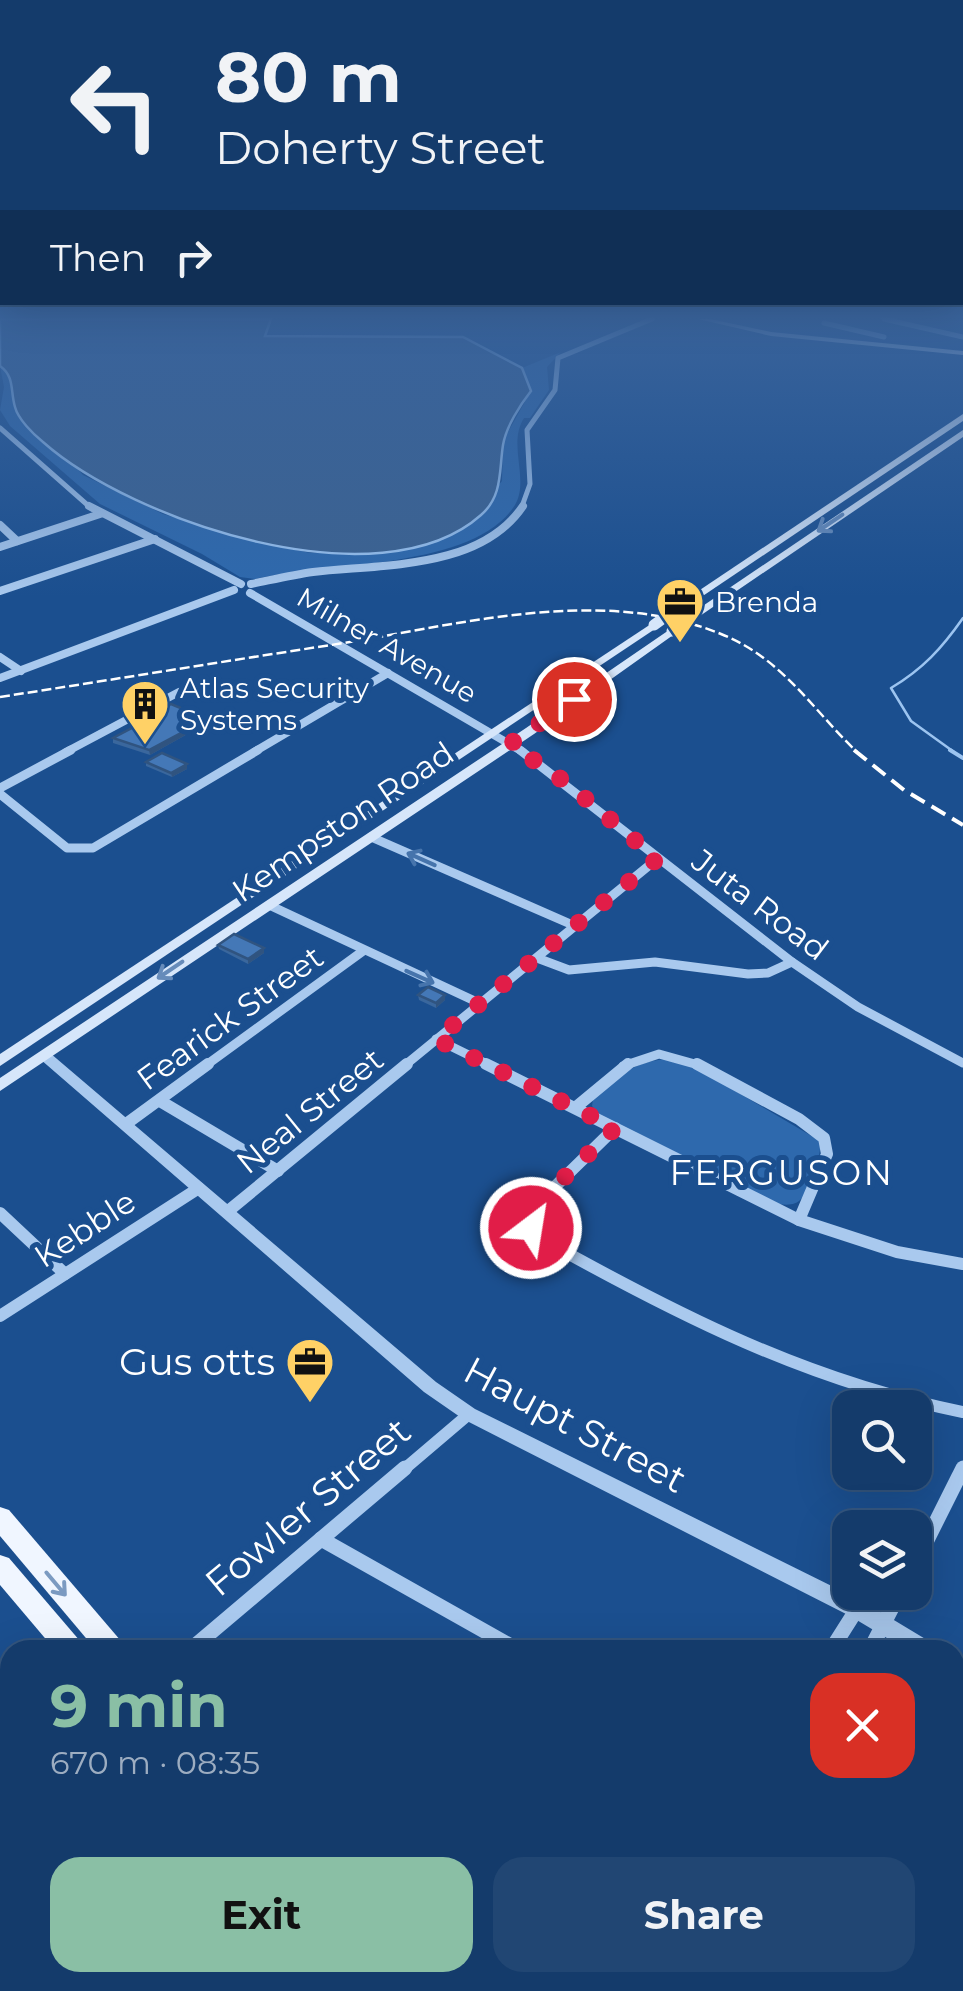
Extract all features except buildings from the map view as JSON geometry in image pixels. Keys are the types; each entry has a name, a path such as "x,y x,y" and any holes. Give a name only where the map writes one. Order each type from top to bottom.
{"main road":[{"name":"Kempston Road","path":"0,1060 963,418"},
{"name":"Kempston Road","path":"0,1086 510,744 963,433"},
{"path":"0,1518 104,1640"},
{"path":"0,1566 63,1640"}],"street":[{"path":"0,428 100,514 156,539 236,586 254,590 265,581 416,560 461,549 498,532 528,498 527,430 540,412"},
{"path":"0,546 100,514"},
{"path":"0,525 17,541"},
{"path":"0,591 156,539"},
{"path":"0,678 225,595 236,586"},
{"name":"Milner Avenue","path":"254,590 492,733"},
{"path":"0,657 21,671"},
{"path":"179,692 0,792 67,848 92,848 388,673"},
{"name":"Juta Road","path":"492,733 568,784 657,859 792,962 858,1007 963,1064"},
{"path":"371,837 575,926"},
{"name":"Neal Street","path":"227,1212 657,859"},
{"path":"269,905 478,1003"},
{"name":"Fearick Street","path":"126,1124 363,951"},
{"path":"537,958 569,970 655,962 748,974 768,973 792,962"},
{"path":"436,1039 799,1220 880,1247 963,1264"},
{"path":"576,1108 629,1061 668,1054 695,1062 824,1138 827,1154 799,1220"},
{"name":"Haupt Street","path":"44,1056 430,1387 469,1414 832,1597"},
{"path":"160,1102 278,1170"},
{"path":"615,1128 534,1207 529,1223 540,1238 694,1323 754,1350 858,1388 963,1412"},
{"name":"Kebble","path":"0,1316 199,1188"},
{"path":"0,1213 65,1274"},
{"name":"Fowler Street","path":"202,1640 469,1414"},
{"path":"932,1530 963,1468"},
{"path":"321,1540 500,1640"},
{"path":"837,1640 855,1610"},
{"name":"Haupt Street","path":"858,1610 910,1640"},
{"path":"876,1640 892,1610"}],"shaded area":[{"path":"1,412 26,412 83,475 163,514 260,543 311,553 399,549 439,540 462,529 502,481 503,441 519,412 534,412 530,418 524,418 519,428 520,484 515,505 495,526 467,542 396,560 255,579 240,577 100,504 10,426"},
{"path":"17,412 517,412 503,445 497,491 488,508 437,541 382,553 321,552 258,542 194,524 83,472 39,439"},
{"path":"667,1059 693,1066 820,1141 815,1171 800,1201 778,1204 600,1115 592,1106 593,1099 626,1072"}],"waterway":[{"path":"954,752 911,721 891,688 931,657 963,618"},
{"path":"950,750 963,758"}],"railway":[{"path":"0,697 477,620 577,610 626,612 674,619 743,644 795,686 857,752"},
{"path":"854,750 904,790 963,825"}],"place":[{"name":"Brenda","path":"680,644"},
{"name":"Atlas Security Systems","path":"145,746"},
{"name":"Gus otts","path":"310,1404"}],"district":[{"name":"FERGUSON","path":"782,1173"}],"route":[{"path":"531,1228 530,1213 534,1207 615,1128 436,1039 657,859 568,784 510,744 574,699"}]}
